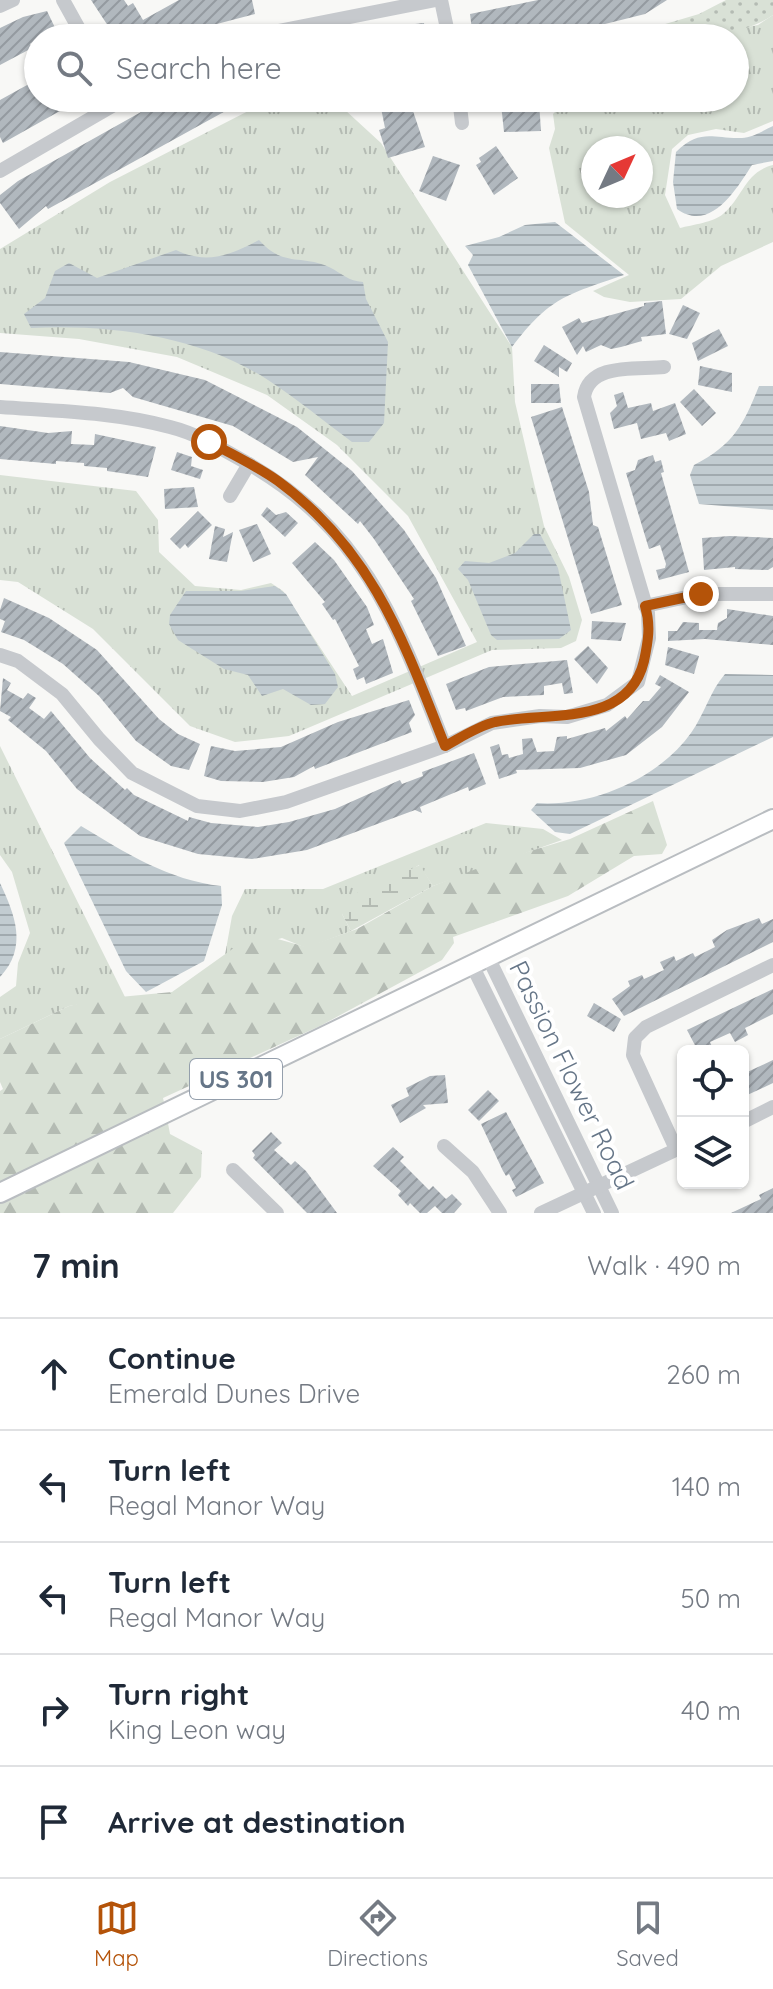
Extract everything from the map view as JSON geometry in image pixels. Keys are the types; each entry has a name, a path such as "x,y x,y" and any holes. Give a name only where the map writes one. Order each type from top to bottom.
{"main road":[{"name":"US 301","path":"0,1193 773,819"}],"street":[{"path":"0,6 13,0"},
{"path":"63,0 76,24"},
{"path":"315,24 438,0 445,24"},
{"path":"0,171 99,112"},
{"path":"461,112 462,123"},
{"path":"0,655 18,661 62,694 132,773 197,806 240,811 286,802 445,746 492,723 588,713 626,694 638,682 649,638 645,606 584,397 586,386 593,377 606,371 664,367"},
{"path":"0,407 123,418 171,427 209,442 277,480 314,512 365,570 389,609 445,746"},
{"path":"230,496 249,464"},
{"path":"645,606 701,594 773,594"},
{"name":"Passion Flower Road","path":"480,961 612,1213"},
{"name":"Passion Flower Road","path":"480,961 594,1213"},
{"path":"677,1144 633,1055 635,1038 646,1027 773,965"},
{"path":"749,1119 773,1107"},
{"path":"444,1146 473,1172 500,1213"},
{"path":"541,1213 677,1149"},
{"path":"233,1170 277,1213"}],"green space":[{"path":"726,0 773,0 773,15 749,27 749,24 665,24 699,14"},
{"path":"773,15 773,121 744,133 716,129 688,135 672,149 665,195 680,228 703,223 723,214 756,173 773,165 773,242 721,266 681,299 630,302 604,297 593,291 629,275 565,223 549,148 555,129 553,114 749,112 749,27 758,25"},
{"path":"246,112 347,112 381,143 512,347 515,402 544,526 569,577 582,620 576,641 561,648 492,650 289,736 235,742 190,726 93,629 18,582 0,580 0,475 136,491 158,520 159,552 195,586 241,590 271,583 283,591 352,696 477,642 408,516 337,445 267,395 177,357 79,339 0,333 0,249 110,182"},
{"path":"0,746 125,997 69,1006 0,1039 0,997 16,986 18,963 30,933 12,872 0,855"},
{"path":"653,801 667,845 662,854 634,856 568,896 453,937 454,943 442,960 320,1026 163,1098 165,1107 0,1187 0,1091 3,1089 0,1082 0,1039 69,1006 99,999 172,992 238,945 260,934 306,947 357,929 433,886 491,863 570,839"},
{"path":"486,823 543,829 562,840 433,886 419,865 342,914 351,931 306,948 282,938 225,955 232,916 245,889 323,889"},
{"path":"420,865 433,886 351,931 342,914 346,898"},
{"path":"167,1118 170,1134 202,1151 201,1177 173,1213 0,1213 0,1199"}],"shaded area":[{"path":"773,126 773,161 752,165 730,196 711,212 700,216 677,209 673,182 676,152 700,137 746,138"},
{"path":"555,222 624,275 560,300 537,317 512,347 468,265 473,255 465,246 499,237 525,225"},
{"path":"259,240 277,254 319,263 349,279 363,282 366,299 388,342 384,423 369,442 352,442 268,380 213,353 184,343 123,331 31,328 24,314 45,298 55,271 69,263 97,278 176,250 198,257 219,256"},
{"path":"759,386 773,386 773,510 699,504 690,475 694,465 718,450 735,433"},
{"path":"534,534 540,534 558,568 571,630 559,639 497,640 491,635 468,580 458,569 465,561 489,563 515,553"},
{"path":"275,586 286,594 335,674 338,687 325,704 311,705 283,689 262,696 248,675 224,669 178,640 169,624 170,615 186,591 241,591"},
{"path":"725,674 773,675 773,737 570,834 555,832 531,810 537,803 558,803 601,795 622,787 661,764 691,733"},
{"path":"81,826 165,871 221,886 222,905 204,961 146,992 126,971 64,843"},
{"path":"0,883 14,919 16,943 9,966 0,977"}],"building":[{"path":"91,0 124,0 128,6 133,3 143,20 179,0 252,0 255,14 217,24 107,24"},
{"path":"538,0 667,0 645,14 605,24 471,24 470,14"},
{"path":"47,11 53,24 24,24 24,52 0,65 0,28 23,17"},
{"path":"24,87 24,112 58,112 3,143 0,137 0,100"},
{"path":"141,112 224,112 48,209 46,206 19,229 0,203 0,195 18,181"},
{"path":"382,112 413,112 425,147 388,158 379,130 385,128"},
{"path":"502,112 540,112 541,131 504,132"},
{"path":"496,146 518,178 494,195 476,165 481,162 479,158"},
{"path":"433,156 460,165 446,201 419,191"},
{"path":"662,301 666,334 641,337 642,341 621,347 611,349 601,345 586,352 583,346 577,355 562,327 579,318 582,323 644,306 644,303"},
{"path":"683,305 700,313 687,339 669,334"},
{"path":"719,329 728,346 698,361 692,343"},
{"path":"544,345 572,363 567,372 559,367 559,377 534,361"},
{"path":"0,352 129,362 205,380 297,427 352,471 404,530 436,578 466,646 438,656 411,601 414,599 374,539 360,521 358,524 305,475 318,457 293,462 233,426 133,397 123,388 110,393 0,384"},
{"path":"700,366 732,373 732,392 698,385"},
{"path":"531,384 559,384 561,403 531,403"},
{"path":"694,389 716,413 702,426 680,402"},
{"path":"623,392 628,408 651,403 653,411 675,403 686,434 669,441 666,433 641,439 637,423 614,429 610,413 617,406 614,395"},
{"path":"562,407 589,492 593,525 598,527 622,605 591,614 531,417"},
{"path":"0,426 48,433 72,431 71,444 94,445 95,434 156,447 148,477 84,466 84,463 0,459"},
{"path":"177,452 192,457 191,466 203,470 200,479 171,470"},
{"path":"653,455 655,462 661,460 664,472 661,473 689,572 659,580 656,570 665,568 666,564 660,545 649,549 626,473 635,470 638,460"},
{"path":"194,487 198,507 165,509 164,489"},
{"path":"267,507 276,515 286,512 298,523 285,537 261,515"},
{"path":"198,511 212,525 188,548 185,544 180,549 170,539"},
{"path":"257,524 271,554 253,562 239,530"},
{"path":"215,526 225,529 223,537 233,532 227,562 209,559"},
{"path":"702,538 773,538 773,567 768,570 735,567 704,570"},
{"path":"315,542 334,560 367,607 374,625 366,629 372,644 383,639 393,673 366,684 364,677 357,680 353,669 359,666 335,619 322,604 325,602 292,563"},
{"path":"4,598 49,618 97,650 159,719 178,734 200,744 189,770 171,766 136,741 99,696 63,664 24,640 1,632 5,621 0,619"},
{"path":"727,609 773,616 773,645 705,639 668,641 668,631 677,631 683,622 699,623 699,630 717,630 718,623 727,618"},
{"path":"592,621 626,623 621,641 591,639"},
{"path":"588,646 608,668 597,684 574,659"},
{"path":"668,647 699,656 694,674 665,665"},
{"path":"567,660 573,693 564,694 562,683 544,686 544,695 503,697 466,711 465,708 456,710 446,684 489,667"},
{"path":"660,675 689,692 662,727 626,755 580,768 516,770 517,773 499,779 490,747 499,744 502,755 508,754 509,758 523,754 522,739 532,738 537,752 554,751 557,737 567,736 567,739 605,728 606,731 625,716 627,719 643,701 649,701 661,687 655,684"},
{"path":"3,678 11,683 7,690 23,699 28,693 36,698 29,708 44,719 51,711 90,758 125,790 127,788 134,795 188,821 189,817 211,823 258,827 289,822 335,809 400,780 402,784 423,776 422,772 474,753 486,784 469,791 468,787 420,807 422,813 415,810 307,850 252,859 198,854 140,836 77,789 46,751 8,720 11,717 0,711"},
{"path":"409,700 415,715 409,723 412,732 315,769 314,766 294,777 263,782 221,781 204,776 211,746 235,751 281,747 338,722"},
{"path":"759,918 762,924 773,919 773,942 624,1016 612,999 630,986 628,981 642,975 644,979 664,970 660,962 674,956 676,961 693,953 695,957 715,947 712,940 727,930"},
{"path":"773,989 773,1014 745,1028 748,1035 735,1042 730,1033 710,1042 711,1045 695,1045 687,1030"},
{"path":"594,1003 621,1019 614,1032 587,1016"},
{"path":"773,1060 773,1083 749,1094 749,1071"},
{"path":"445,1075 448,1103 423,1105 426,1108 400,1123 391,1105 409,1096 406,1088 430,1076"},
{"path":"488,1090 499,1101 479,1121 468,1110"},
{"path":"506,1112 544,1183 516,1197 512,1190 516,1188 509,1174 506,1176 503,1171 481,1124"},
{"path":"271,1132 282,1143 274,1150 291,1165 295,1161 306,1171 337,1213 307,1213 253,1158 255,1155 252,1151"},
{"path":"393,1147 404,1157 400,1161 429,1190 433,1186 446,1199 452,1194 462,1204 454,1213 442,1213 435,1206 427,1213 420,1213 410,1203 408,1206 398,1195 401,1191 373,1166"},
{"path":"773,1188 773,1213 731,1213 761,1199 759,1195"}],"route":[{"path":"209,442 277,480 340,538 365,570 389,609 445,746 492,723 588,713 626,694 638,682 649,638 645,606 701,594"}]}
